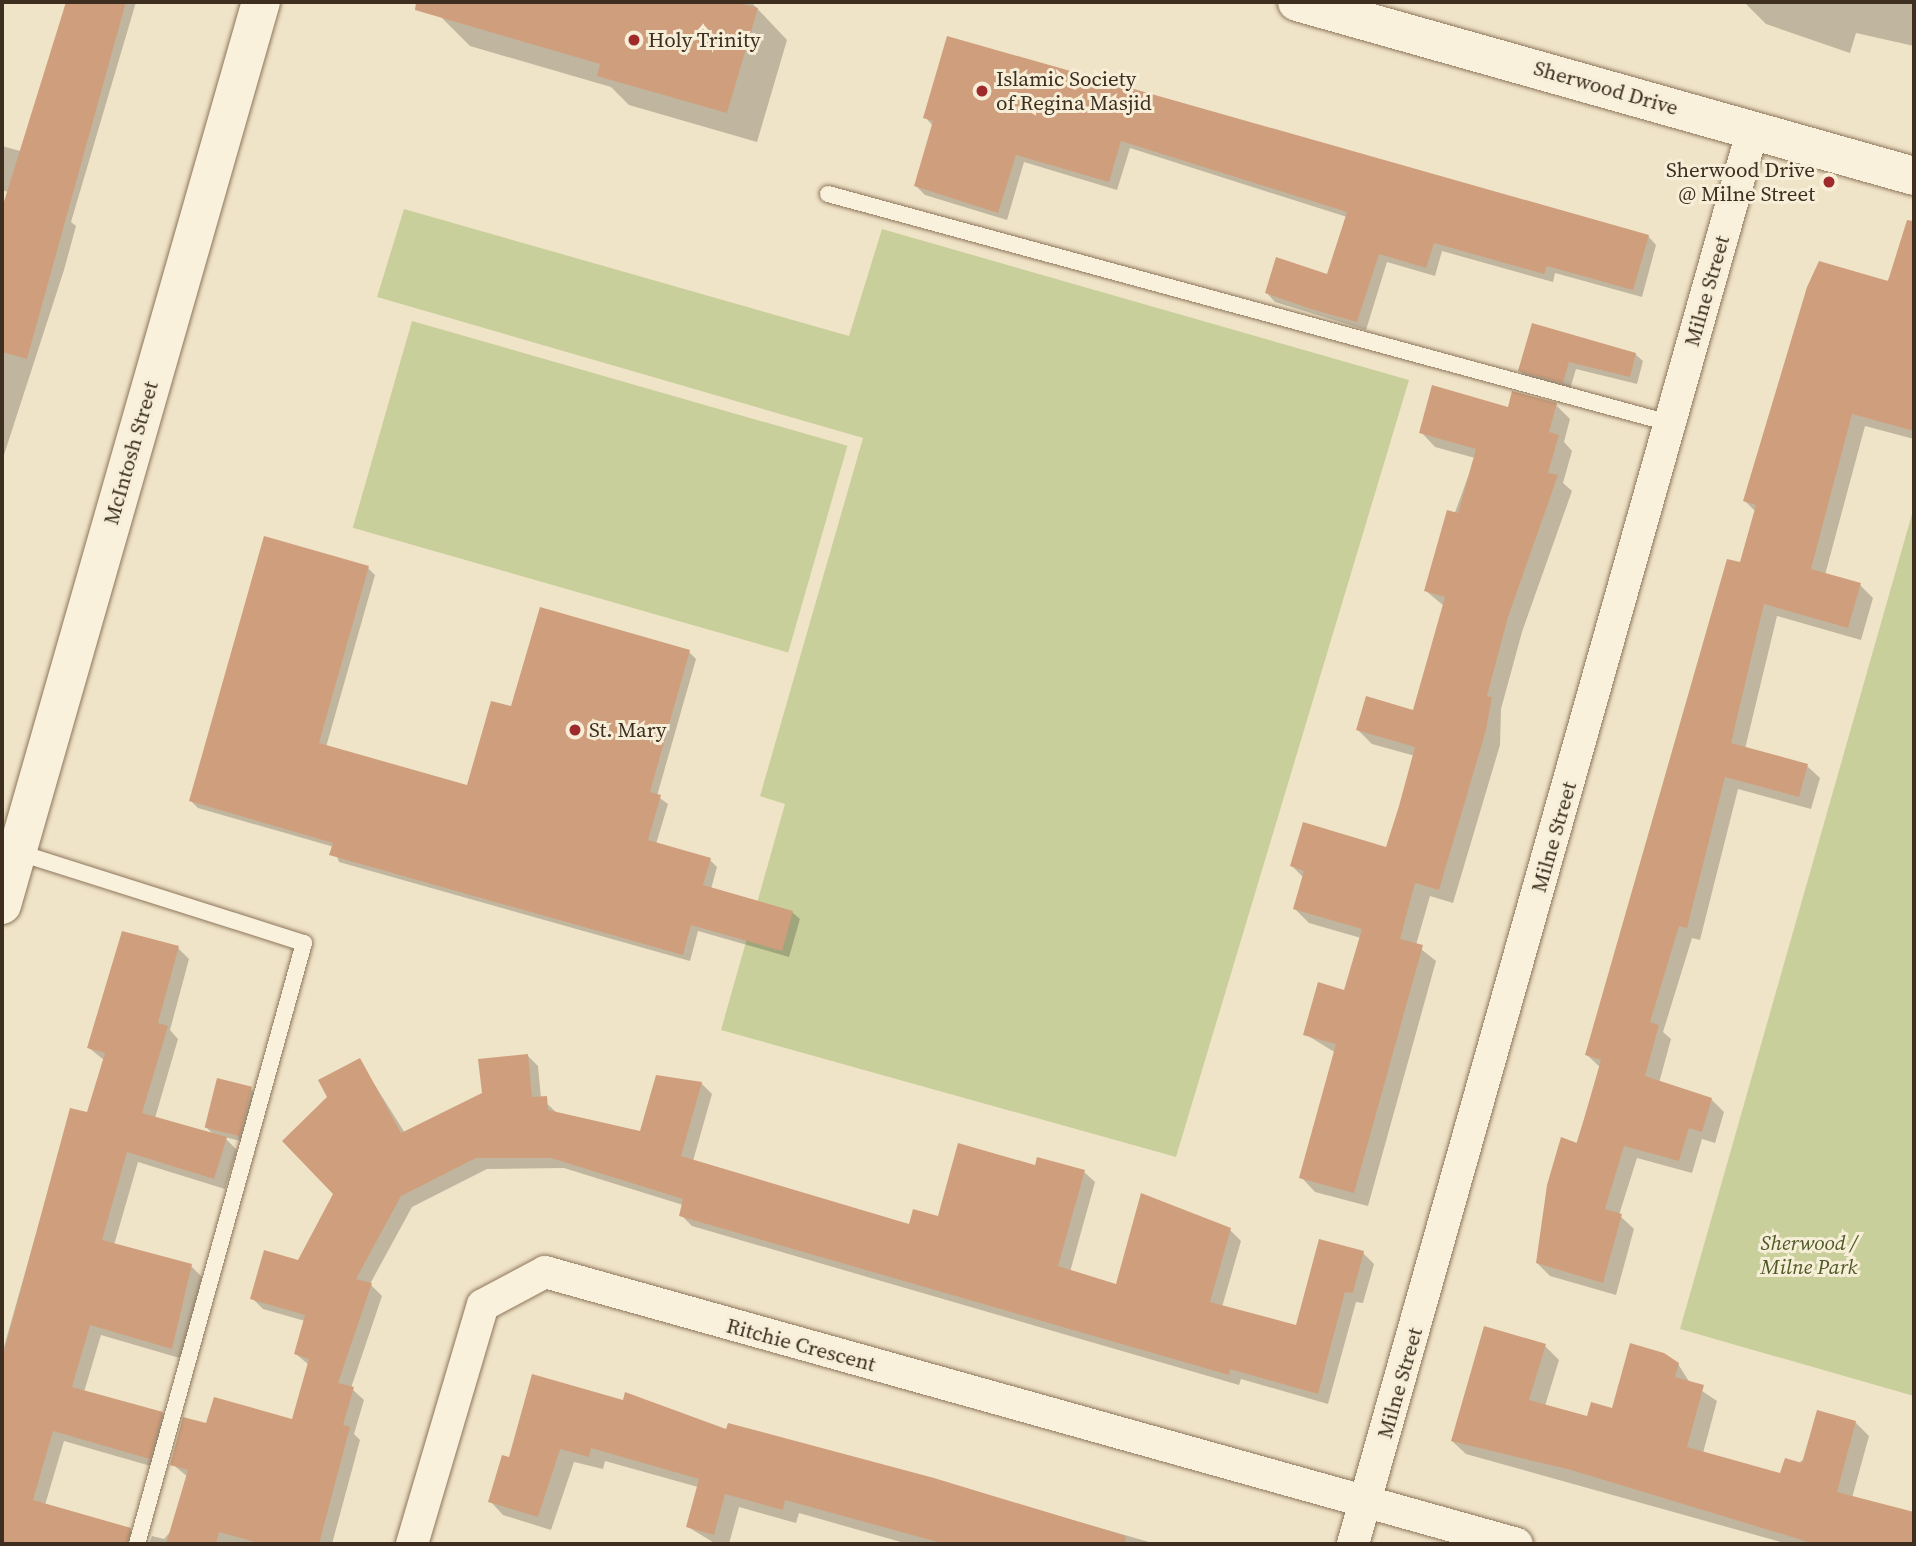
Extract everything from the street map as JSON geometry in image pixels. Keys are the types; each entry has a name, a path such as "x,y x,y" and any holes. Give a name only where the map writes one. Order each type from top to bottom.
{"street":[{"name":"McIntosh Street","path":"2,905 261,2"},
{"name":"Sherwood Drive","path":"1297,2 1914,176"},
{"name":"Milne Street","path":"1353,1544 1753,129"},
{"name":"Ritchie Crescent","path":"412,1544 483,1305 545,1272 1517,1544"}],"lane":[{"path":"828,194 1669,423"},
{"path":"18,852 303,943 137,1544"}],"green space":[{"path":"404,209 849,336 882,229 1409,380 1176,1157 721,1030 785,804 760,796 863,438 377,297"},
{"path":"412,321 847,446 788,653 353,528"},
{"name":"Sherwood / Milne Park","path":"1914,507 1914,1396 1680,1329"}],"building":[{"path":"66,2 126,2 27,359 2,352 2,208"},
{"name":"Holy Trinity","path":"416,2 735,2 758,8 727,113 597,76 600,64 415,10"},
{"path":"947,36 1649,235 1633,290 1547,266 1544,274 1434,243 1426,268 1379,254 1357,322 1311,309 1265,293 1276,257 1327,274 1347,212 1121,141 1109,182 1016,155 998,213 914,186 933,121 923,118"},
{"path":"1907,220 1914,221 1914,431 1852,414 1811,569 1861,583 1848,628 1764,604 1731,743 1808,764 1799,797 1725,777 1687,928 1679,926 1650,1022 1659,1025 1645,1076 1712,1098 1702,1132 1689,1128 1679,1161 1624,1146 1605,1209 1622,1214 1603,1283 1536,1263 1547,1185 1561,1137 1577,1143 1601,1060 1585,1055 1727,559 1740,562 1756,505 1743,501 1807,287 1819,261 1888,281"},
{"path":"1532,323 1636,353 1630,377 1569,362 1563,383 1518,371"},
{"path":"1432,385 1508,407 1512,391 1557,403 1549,432 1559,435 1548,473 1558,475 1508,617 1487,696 1492,697 1486,730 1439,890 1415,883 1400,939 1423,945 1354,1193 1299,1178 1336,1044 1303,1035 1318,982 1344,990 1362,929 1293,909 1304,871 1290,866 1303,822 1386,847 1399,806 1415,747 1356,730 1366,696 1413,710 1445,597 1424,591 1447,510 1458,513 1476,449 1419,433"},
{"name":"St. Mary","path":"264,536 369,566 319,743 467,785 491,701 511,706 540,607 690,650 650,792 661,795 648,840 711,858 703,885 793,911 782,951 691,925 683,955 329,855 333,843 189,801"},
{"path":"122,931 179,946 158,1023 168,1026 142,1113 227,1137 214,1179 127,1152 102,1240 192,1264 172,1349 90,1325 72,1387 163,1412 150,1459 53,1431 33,1500 131,1528 127,1544 2,1544 2,1359 70,1108 87,1112 105,1053 87,1048"},
{"path":"528,1054 532,1097 547,1096 548,1110 640,1131 656,1075 702,1082 681,1156 909,1224 913,1209 938,1216 958,1143 1035,1165 1037,1157 1085,1170 1058,1266 1116,1284 1141,1193 1231,1228 1210,1302 1296,1325 1319,1239 1364,1251 1353,1293 1345,1292 1318,1394 1230,1369 1229,1375 679,1216 683,1199 551,1158 476,1158 401,1196 356,1279 372,1283 338,1383 354,1387 343,1425 350,1427 319,1544 262,1544 219,1532 216,1544 166,1544 188,1470 170,1465 183,1417 206,1423 214,1397 292,1419 309,1359 294,1354 305,1315 250,1299 264,1250 298,1260 333,1194 282,1141 327,1097 318,1080 360,1058 401,1133 482,1093 478,1059"},
{"path":"217,1078 252,1087 240,1136 205,1127"},
{"path":"1484,1326 1546,1344 1529,1400 1587,1416 1591,1402 1612,1408 1630,1343 1664,1353 1679,1363 1675,1377 1704,1385 1687,1447 1780,1473 1785,1458 1802,1463 1817,1410 1856,1421 1837,1492 1914,1512 1914,1544 1815,1544 1571,1470 1451,1441"},
{"path":"532,1374 623,1400 625,1392 726,1429 728,1423 934,1478 1126,1536 1125,1544 945,1544 785,1500 783,1510 725,1494 714,1535 686,1527 699,1479 591,1448 589,1457 560,1449 538,1517 488,1502 502,1455 509,1457"}],"place":[{"name":"Holy Trinity","path":"634,40"},
{"name":"Islamic Society of Regina Masjid","path":"982,91"},
{"name":"Sherwood Drive @ Milne Street","path":"1829,182"},
{"name":"St. Mary","path":"575,730"}]}
